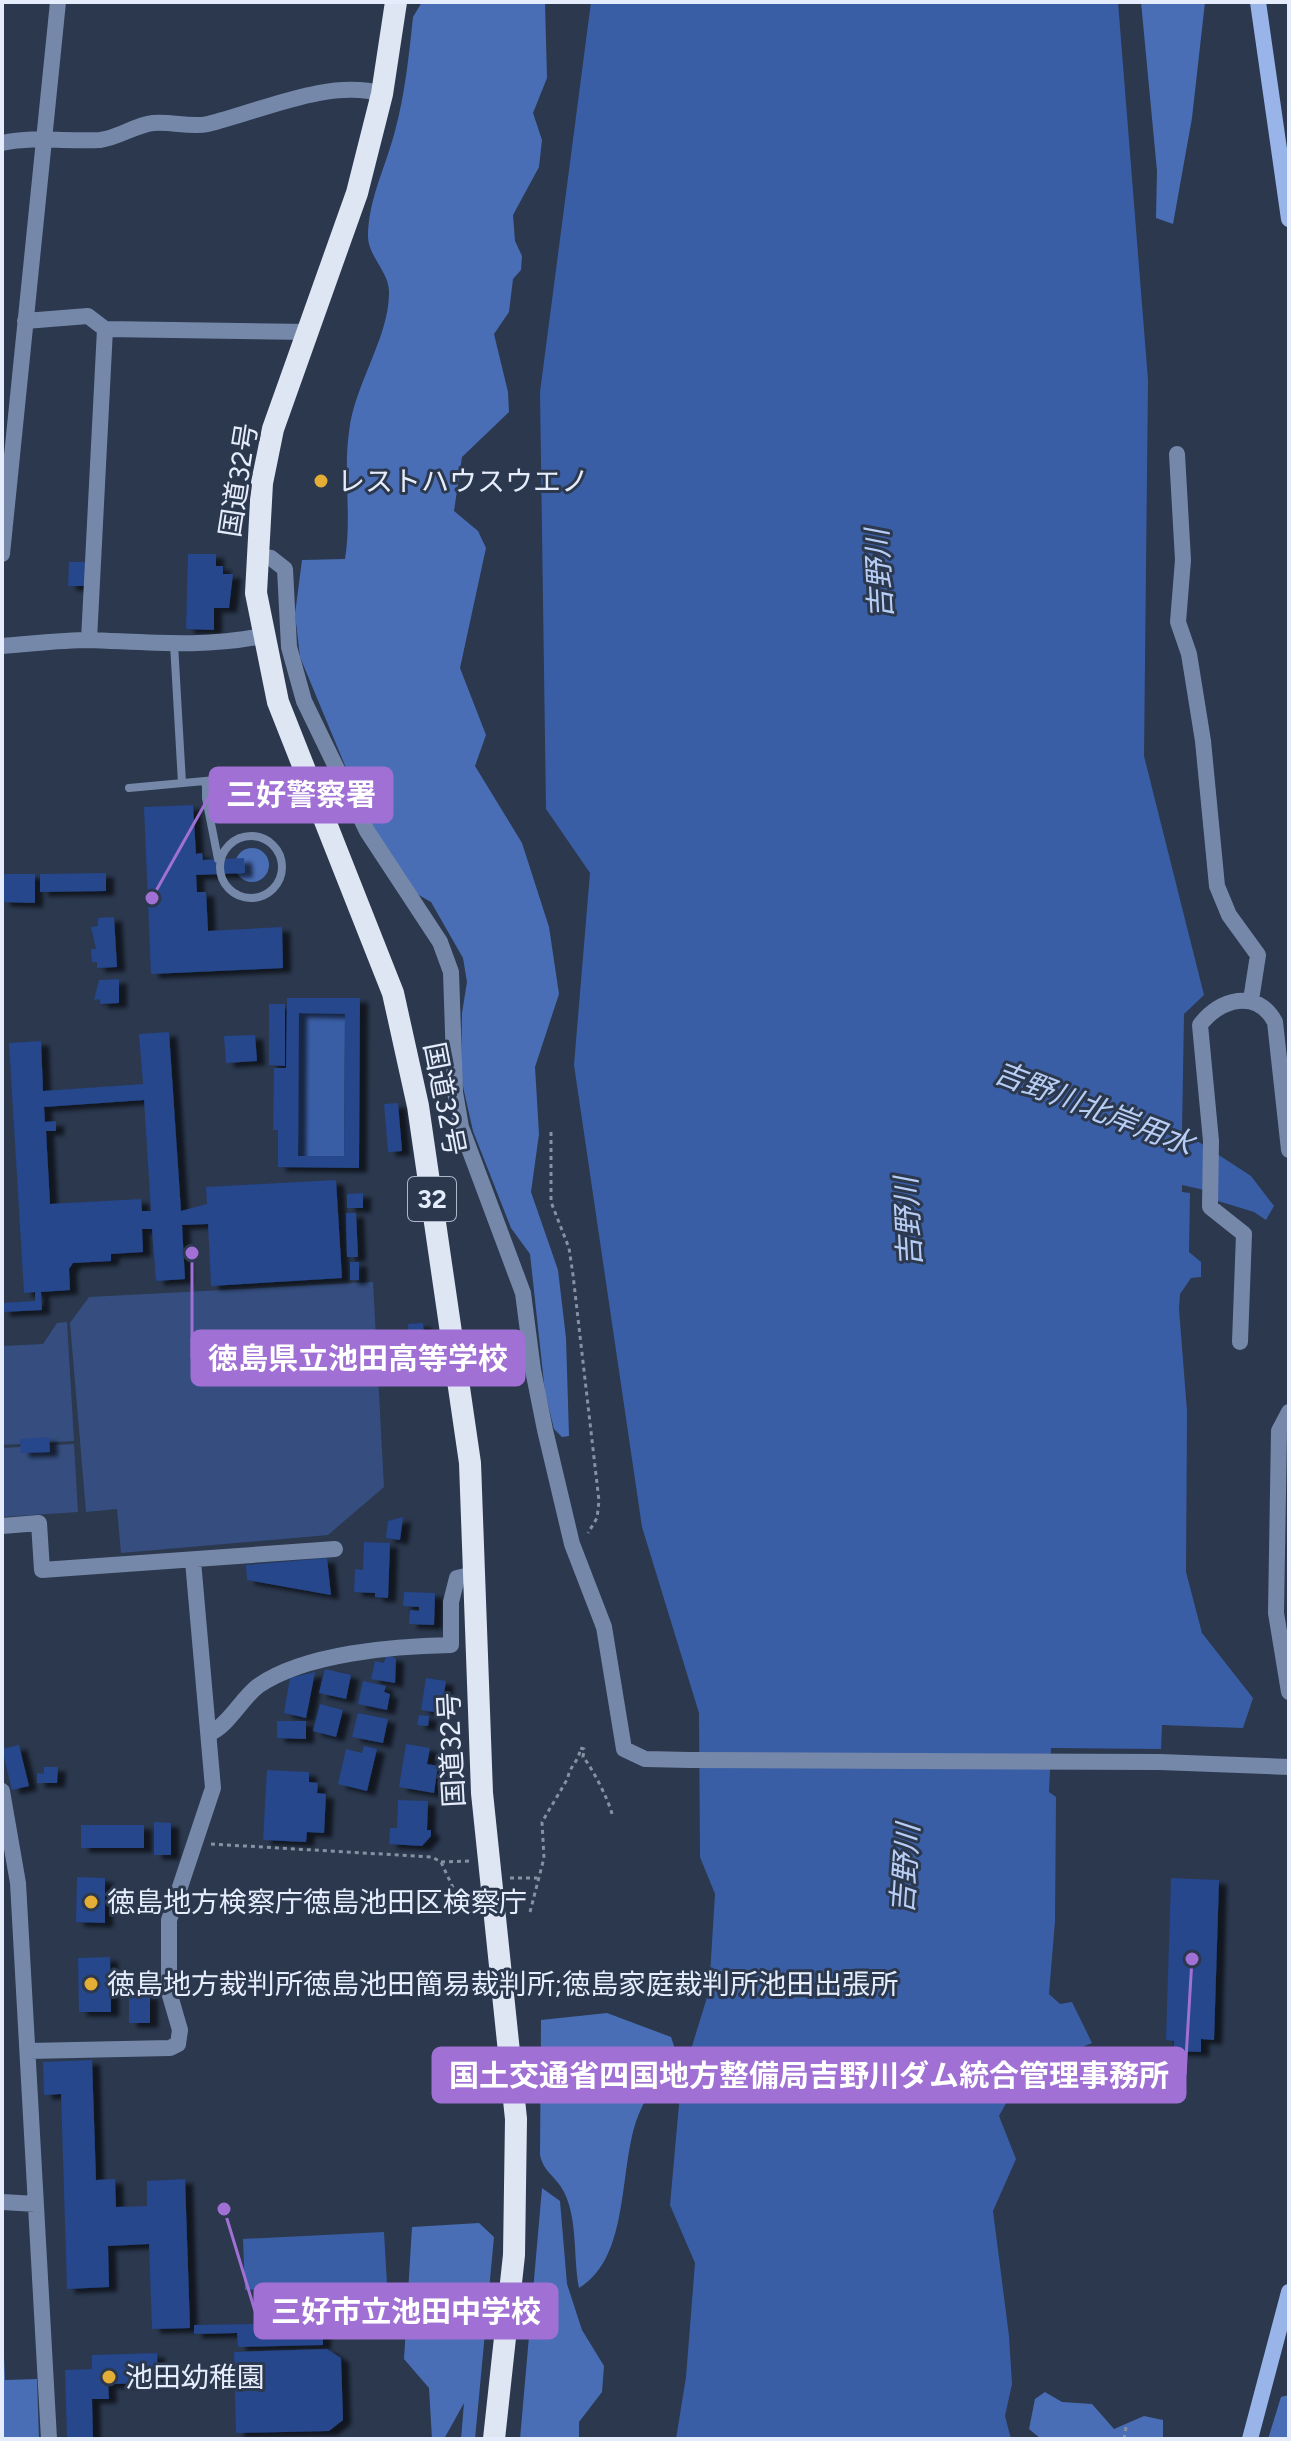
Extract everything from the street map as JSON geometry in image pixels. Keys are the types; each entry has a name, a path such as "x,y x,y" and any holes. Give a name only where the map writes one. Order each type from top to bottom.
{"highway":[{"name":"国道32号","path":"396,2 382,94 357,193 273,429 262,483 257,556 262,636 278,702 304,772 360,902 393,993 418,1106 470,1463 482,1793 516,2119 514,2255 494,2439"}],"main road":[{"path":"1258,2 1289,219"},
{"path":"1250,2439 1289,2292"}],"street":[{"path":"2,554 58,2"},
{"path":"2,143 44,139 103,140 150,123 204,125 251,108 321,94 368,90 382,94"},
{"path":"25,321 88,316 105,329 308,332"},
{"path":"89,640 105,329"},
{"path":"1177,454 1183,560 1178,622 1189,654 1203,741 1217,886 1229,915 1258,955 1251,1000"},
{"path":"257,556 271,558 285,569 289,647 304,701 367,831 440,942 451,972 455,1092 461,1127 523,1293 533,1370 572,1544 604,1627 624,1749 645,1759 1160,1762 1289,1766 1289,1751"},
{"path":"2,646 89,640 174,644 237,641 262,636"},
{"path":"1240,1342 1244,1234 1210,1207 1211,1141 1200,1025 1213,1009 1234,1000 1251,1000 1270,1013 1275,1022 1289,1150"},
{"path":"1289,1412 1279,1431 1276,1613 1289,1692"},
{"path":"2,1526 39,1523 42,1570 335,1549"},
{"path":"28,2051 170,2048 178,2044 180,2030 169,1992 169,1920 213,1788 193,1561"},
{"path":"210,1733 219,1730 232,1711 259,1685 300,1667 362,1653 451,1645 451,1602 457,1578 474,1574"},
{"path":"2,1791 18,1883 49,2439"},
{"path":"2,2202 36,2204"}],"lane":[{"path":"174,644 182,783"},
{"path":"129,788 304,772"},
{"path":"206,781 206,798 219,862 229,891 249,899 269,892 281,875 279,855 266,840 257,836 237,838 222,852 219,862"}],"path":[{"path":"551,1132 550,1193 569,1248 599,1501 597,1518 585,1538 572,1544"},
{"path":"537,1878 544,1858 542,1822 559,1795 569,1770 580,1756 580,1748 584,1749 583,1757 592,1768 592,1777 602,1788 612,1814"},
{"path":"196,1843 432,1857 441,1862 466,1862"},
{"path":"441,1862 464,1911 473,1911"},
{"path":"510,1878 537,1878 541,1881 530,1912"},
{"path":"1124,2439 1126,2427"}],"shaded area":[{"path":"422,2 545,2 547,78 533,113 542,140 539,167 513,215 515,241 522,256 521,270 513,279 509,312 494,334 508,392 509,412 462,457 454,511 478,531 486,548 460,668 486,735 475,766 522,843 549,927 559,994 535,1067 539,1134 531,1192 558,1270 566,1338 569,1436 562,1437 554,1429 545,1392 530,1254 511,1228 473,1131 461,1078 462,1013 467,982 463,958 431,902 417,894 368,821 300,657 295,614 302,560 345,559 349,432 357,397 383,327 389,293 386,278 369,244 369,223 398,117 413,17"},
{"path":"1141,2 1205,2 1192,118 1173,224 1156,218 1157,171"},
{"path":"252,848 264,853 269,865 264,877 252,882 240,877 235,865 240,853"},
{"path":"373,1282 384,1487 328,1535 121,1553 117,1509 86,1512 70,1323 89,1297"},
{"path":"67,1322 74,1441 2,1445 2,1346 43,1344 57,1323"},
{"path":"74,1444 78,1512 2,1517 2,1448"},
{"path":"607,2013 671,2037 676,2052 655,2082 638,2116 615,2233 607,2255 596,2274 579,2288 568,2203 540,2155 541,2020"},
{"path":"542,2188 560,2201 567,2284 582,2330 604,2366 602,2392 579,2422 579,2439 520,2439"},
{"path":"479,2223 494,2237 475,2439 461,2439 464,2403 444,2439 432,2439 429,2388 404,2359 412,2227"},
{"path":"2,2308 5,2380 37,2379 39,2439 2,2439"},
{"path":"1045,2392 1062,2402 1092,2404 1114,2429 1144,2416 1163,2420 1163,2439 1041,2439 1029,2429 1035,2399"},
{"path":"1289,2395 1289,2439 1268,2439 1281,2397"}],"water":[{"path":"591,2 1118,2 1148,380 1144,756 1204,995 1184,1014 1182,1131 1251,1176 1274,1206 1266,1220 1254,1212 1218,1201 1218,1193 1182,1185 1182,1192 1190,1193 1189,1252 1201,1262 1201,1277 1191,1278 1180,1294 1179,1309 1187,1411 1186,1572 1202,1633 1253,1698 1243,1728 1162,1725 1161,1749 1051,1748 1049,1792 1056,1797 1055,1921 1049,1994 1060,2004 1072,2002 1092,2043 1024,2071 999,2116 1016,2159 993,2211 1009,2336 1012,2384 1005,2416 1011,2439 676,2439 686,2377 695,2263 670,2205 681,2082 709,1991 715,1894 700,1857 699,1713 642,1527 574,1065 590,873 546,809 540,392"},
{"path":"299,1013 345,1014 344,1156 298,1156"},
{"path":"384,2232 387,2284 245,2290 243,2239"}],"building":[{"path":"188,554 216,554 216,566 223,566 223,574 233,574 229,608 214,608 214,630 186,629"},
{"path":"69,562 87,562 86,586 68,586"},
{"path":"193,805 196,854 202,853 203,860 244,858 245,873 196,875 197,892 206,892 208,931 282,927 283,968 151,974 144,807"},
{"path":"106,873 106,891 40,892 40,874"},
{"path":"2,874 35,874 35,903 2,902"},
{"path":"114,917 117,967 97,968 97,962 92,962 91,949 96,949 91,927 98,926 98,918"},
{"path":"119,979 119,1003 100,1004 100,999 94,1000 99,980"},
{"path":"287,998 360,998 359,1168 278,1167 278,1130 273,1130 274,1068 286,1068","holes":["299,1013 345,1014 344,1156 298,1156"]},
{"path":"269,1004 285,1004 285,1066 269,1065"},
{"path":"169,1032 181,1211 207,1204 206,1187 336,1180 342,1278 211,1286 208,1224 182,1225 185,1279 156,1281 152,1229 142,1229 143,1252 111,1254 111,1261 73,1263 69,1269 70,1290 41,1292 42,1310 2,1312 2,1303 35,1301 35,1292 24,1293 9,1043 41,1041 43,1091 143,1084 139,1034","holes":["144,1100 151,1211 142,1211 141,1199 50,1204 46,1131 56,1131 56,1121 45,1122 44,1107"]},
{"path":"255,1035 257,1061 226,1063 224,1036"},
{"path":"398,1103 402,1151 388,1152 384,1104"},
{"path":"363,1193 363,1208 347,1208 347,1194"},
{"path":"346,1213 356,1213 358,1257 347,1257"},
{"path":"350,1262 359,1262 359,1280 350,1280"},
{"path":"423,1323 427,1365 412,1366 408,1324"},
{"path":"49,1437 50,1452 21,1453 20,1439"},
{"path":"403,1517 400,1540 386,1538 388,1521"},
{"path":"364,1542 390,1543 388,1598 375,1597 375,1593 354,1592 355,1569 363,1570"},
{"path":"327,1558 331,1595 247,1580 246,1565"},
{"path":"404,1592 435,1593 434,1625 409,1624 410,1610 419,1611 419,1607 403,1606"},
{"path":"386,1656 396,1658 395,1683 371,1679 375,1661 384,1663"},
{"path":"325,1669 351,1675 346,1699 319,1693"},
{"path":"315,1672 306,1718 284,1713 290,1678"},
{"path":"426,1678 446,1681 441,1713 421,1710"},
{"path":"363,1681 386,1686 384,1692 390,1694 387,1710 358,1704"},
{"path":"320,1704 343,1710 336,1737 313,1731"},
{"path":"358,1713 388,1719 383,1743 352,1737"},
{"path":"419,1715 429,1716 428,1726 417,1725"},
{"path":"277,1721 306,1721 306,1739 277,1738"},
{"path":"406,1744 430,1748 427,1764 438,1766 434,1793 399,1787"},
{"path":"19,1745 29,1786 12,1790 2,1749"},
{"path":"364,1746 377,1749 367,1791 338,1784 346,1749 362,1753"},
{"path":"44,1767 58,1767 57,1783 37,1783 37,1773 44,1774"},
{"path":"267,1770 309,1772 309,1782 318,1783 317,1793 326,1794 324,1833 307,1832 306,1842 263,1840"},
{"path":"398,1800 428,1801 427,1830 431,1830 431,1836 422,1846 389,1844 390,1828 397,1828"},
{"path":"154,1822 171,1823 171,1855 154,1855"},
{"path":"81,1825 144,1825 144,1848 81,1848"},
{"path":"77,1877 105,1878 105,1923 76,1922"},
{"path":"1171,1878 1219,1880 1214,2040 1201,2039 1201,2052 1174,2051 1174,2041 1166,2040"},
{"path":"110,1957 111,2012 79,2012 78,1958"},
{"path":"129,1994 150,1994 150,2023 129,2023"},
{"path":"92,2060 96,2180 115,2179 116,2207 147,2206 147,2181 185,2179 190,2328 152,2329 149,2244 108,2246 109,2287 67,2289 61,2094 44,2095 43,2062"},
{"path":"264,2324 264,2333 323,2331 323,2345 238,2347 237,2333 194,2334 194,2325"},
{"path":"327,2349 341,2358 343,2420 329,2431 236,2433 234,2352"},
{"path":"157,2353 158,2383 108,2384 109,2399 92,2399 93,2439 67,2439 65,2370 92,2369 92,2355"}],"place":[{"name":"レストハウスウエノ","path":"321,481"},
{"name":"三好警察署","path":"152,898"},
{"name":"徳島県立池田高等学校","path":"192,1253"},
{"name":"徳島地方検察庁徳島池田区検察庁","path":"91,1902"},
{"name":"国土交通省四国地方整備局吉野川ダム統合管理事務所","path":"1192,1959"},
{"name":"徳島地方裁判所徳島池田簡易裁判所;徳島家庭裁判所池田出張所","path":"91,1984"},
{"name":"三好市立池田中学校","path":"224,2209"},
{"name":"池田幼稚園","path":"109,2377"}],"water label":[{"name":"吉野川","path":"879,574"},
{"name":"吉野川北岸用水","path":"1094,1108"},
{"name":"吉野川","path":"908,1222"},
{"name":"吉野川","path":"905,1869"}]}
